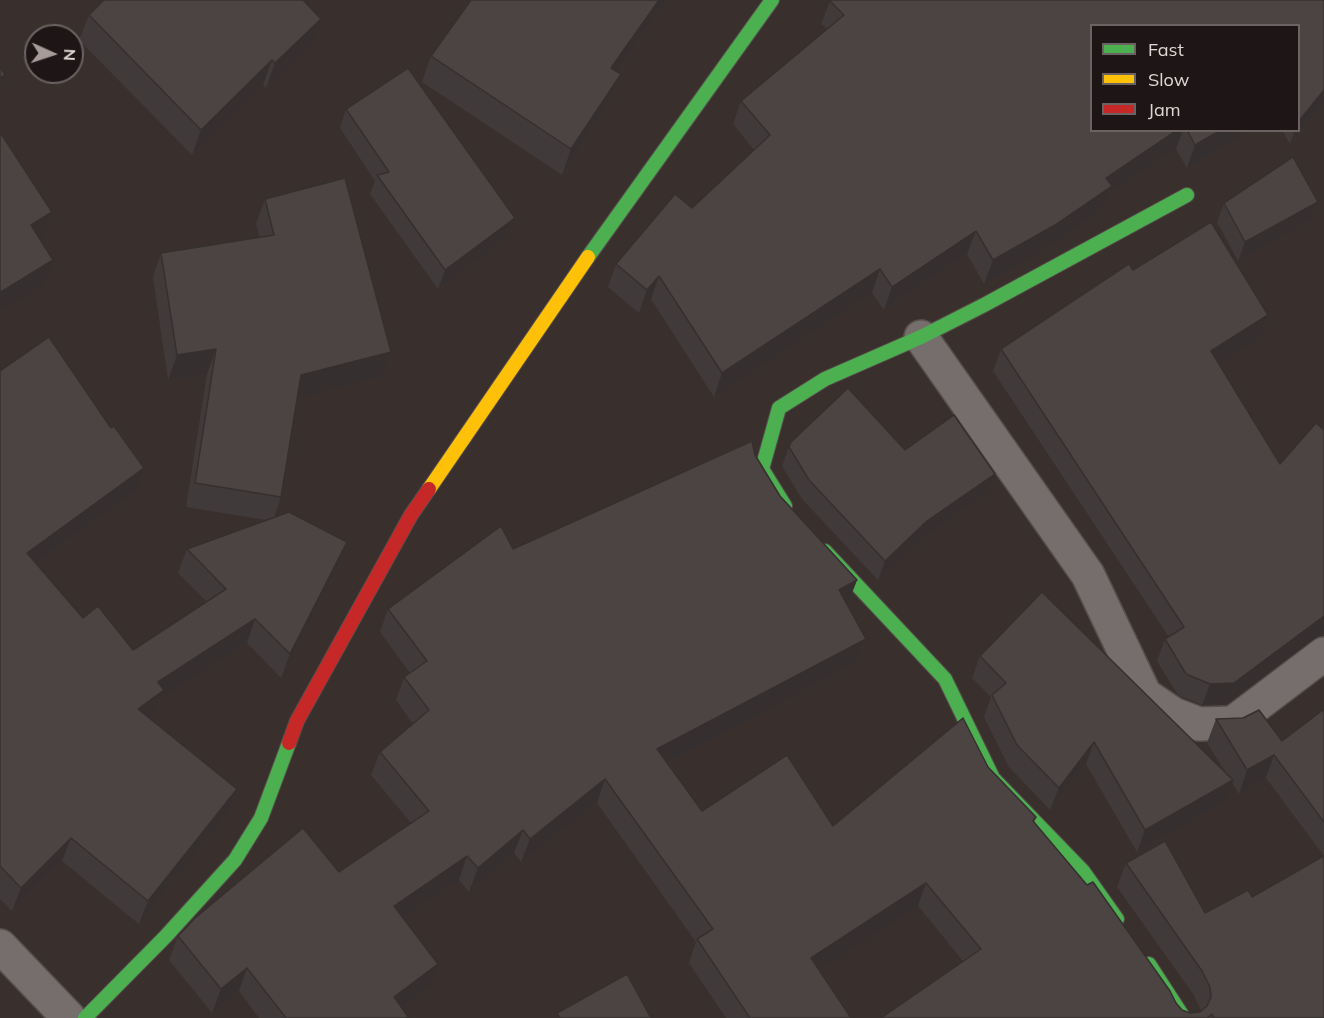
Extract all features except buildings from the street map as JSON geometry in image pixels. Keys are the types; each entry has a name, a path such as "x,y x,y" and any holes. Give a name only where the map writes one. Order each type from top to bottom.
{"street":[{"path":"85,1018 166,936 235,860 261,818 297,721 411,515 567,286 772,0"},
{"path":"795,519 762,469 779,408 825,379 921,337 1187,195"},
{"path":"921,337 1088,575 1145,695 1173,714 1199,724 1233,723 1324,654"},
{"path":"819,544 945,679 993,778 1083,871 1124,928"},
{"path":"0,946 69,1018"},
{"path":"1137,948 1178,1005 1184,1018"}],"traffic: fast":[{"path":"588,257 772,0"},
{"path":"785,506 762,469 779,408 825,379 921,337 984,305 1187,195"},
{"path":"825,551 945,679 993,778 1083,871 1117,919"},
{"path":"85,1018 166,936 235,860 261,818 289,743"},
{"path":"1149,964 1184,1018"}],"traffic: slow":[{"path":"429,489 588,257"}],"traffic: jam":[{"path":"289,743 297,721 411,515 429,489"}]}
